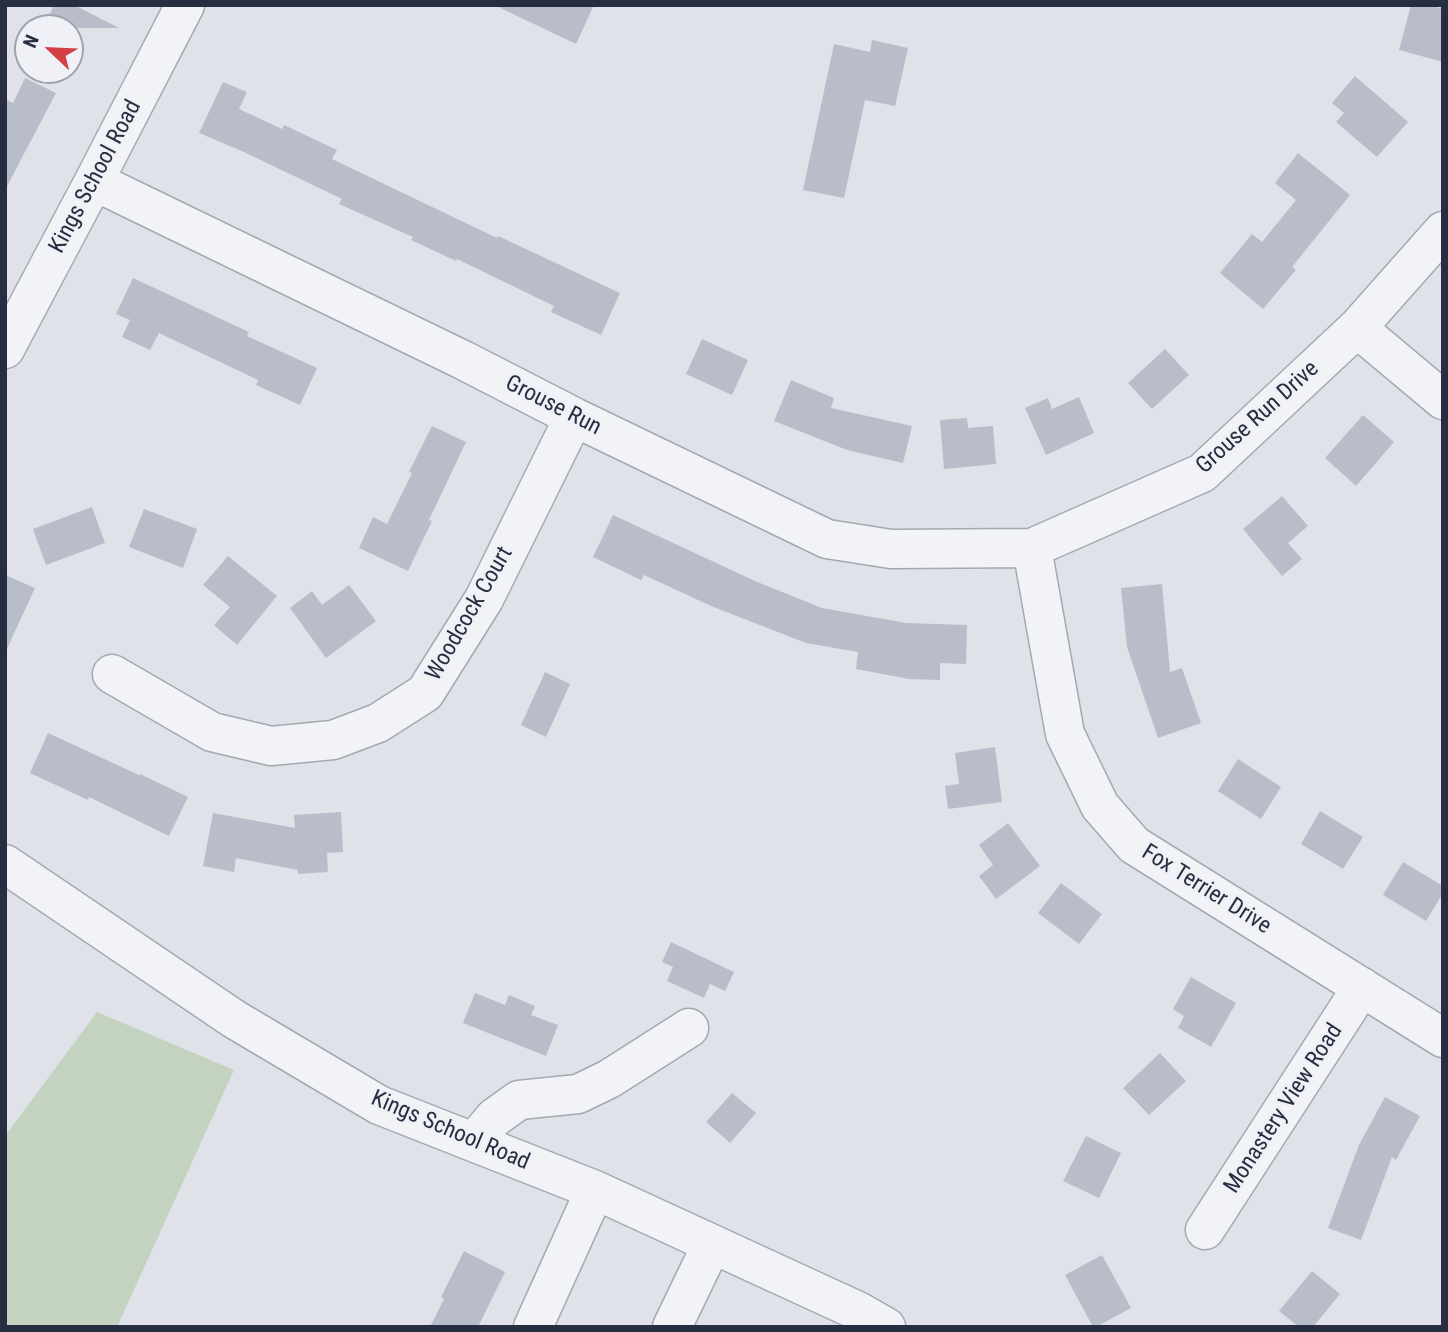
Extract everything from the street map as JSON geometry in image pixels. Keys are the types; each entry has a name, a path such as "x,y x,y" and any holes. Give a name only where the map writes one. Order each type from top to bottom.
{"street":[{"name":"Kings School Road","path":"5,349 185,5"},
{"name":"Grouse Run","path":"94,181 463,360 574,418 827,539 891,549 1032,548"},
{"name":"Grouse Run Drive","path":"1032,548 1202,473 1357,328 1443,231"},
{"path":"1357,328 1443,400"},
{"name":"Woodcock Court","path":"112,674 212,732 271,746 333,740 378,723 425,693 484,599 574,418"},
{"name":"Fox Terrier Drive","path":"1032,548 1065,734 1100,806 1134,845 1443,1038"},
{"name":"Kings School Road","path":"5,864 234,1019 379,1105 595,1190 858,1311 886,1327"},
{"name":"Monastery View Road","path":"1205,1230 1362,987"},
{"path":"474,1142 494,1118 519,1100 578,1094 609,1079 689,1028"},
{"path":"533,1327 595,1190"},
{"path":"672,1327 712,1244"}],"green space":[{"path":"97,1012 234,1070 117,1327 5,1327 5,1136"}],"building":[{"path":"54,5 74,5 119,28 84,28 84,14 50,14"},
{"path":"494,5 594,5 576,44"},
{"path":"1411,5 1429,5 1443,9 1443,62 1399,50"},
{"path":"872,40 908,48 895,106 865,100 844,198 803,190 834,44 870,52"},
{"path":"1355,76 1408,122 1377,157 1336,122 1344,113 1332,103"},
{"path":"223,82 247,92 239,109 282,129 284,125 337,150 332,159 620,293 601,335 551,312 554,306 339,204 342,199 199,133"},
{"path":"22,84 37,84 56,93 5,190 5,99 13,103"},
{"path":"1298,153 1350,195 1292,267 1296,270 1263,309 1220,273 1252,234 1262,242 1296,200 1275,183"},
{"path":"133,278 249,332 247,336 317,368 300,405 256,385 258,380 159,333 150,350 122,337 130,320 116,314"},
{"path":"702,339 748,360 732,395 686,374"},
{"path":"1165,349 1189,375 1152,409 1128,383"},
{"path":"791,380 834,398 831,408 912,426 903,463 847,450 774,421"},
{"path":"1079,397 1094,433 1046,455 1025,408 1048,398 1052,409"},
{"path":"1363,415 1394,442 1356,486 1325,458"},
{"path":"967,418 968,428 993,426 996,464 944,469 940,420"},
{"path":"432,426 466,442 408,571 359,548 373,517 387,524"},
{"path":"1282,496 1308,526 1288,543 1302,559 1282,576 1243,529"},
{"path":"92,507 105,543 46,565 33,529"},
{"path":"144,509 197,529 183,568 129,547"},
{"path":"613,515 755,581 822,608 906,623 967,625 966,664 940,663 940,680 909,679 856,669 858,652 806,643 711,606 644,575 641,580 593,557"},
{"path":"228,556 277,596 237,645 214,625 230,607 203,585"},
{"path":"5,575 35,588 5,653"},
{"path":"1162,584 1170,672 1182,668 1201,723 1158,738 1127,647 1121,588"},
{"path":"349,585 376,621 326,658 290,608 312,591 322,605"},
{"path":"545,672 570,684 546,737 521,725"},
{"path":"48,733 188,797 169,836 89,797 88,800 30,773"},
{"path":"995,747 1002,802 948,809 945,786 959,784 955,753"},
{"path":"1238,759 1281,787 1261,819 1218,791"},
{"path":"1320,811 1363,837 1343,869 1301,844"},
{"path":"341,812 343,852 327,853 328,872 298,874 298,870 236,858 234,872 203,866 213,813 295,828 294,815"},
{"path":"1008,823 1040,866 996,899 979,876 993,865 979,845"},
{"path":"1403,862 1443,886 1443,893 1426,921 1383,895"},
{"path":"1061,883 1102,914 1079,944 1038,913"},
{"path":"671,942 734,972 725,991 710,984 704,998 667,981 673,967 662,962"},
{"path":"1191,977 1236,1003 1211,1047 1178,1028 1184,1016 1173,1009"},
{"path":"475,993 505,1005 509,995 535,1006 531,1015 558,1025 546,1056 463,1023"},
{"path":"1160,1053 1186,1081 1149,1115 1123,1088"},
{"path":"732,1093 756,1113 730,1143 706,1122"},
{"path":"1385,1097 1420,1116 1396,1160 1392,1157 1361,1240 1328,1228 1359,1145"},
{"path":"1086,1136 1121,1153 1099,1198 1063,1181"},
{"path":"464,1251 505,1272 478,1327 430,1327 444,1299 441,1297"},
{"path":"1102,1255 1131,1308 1093,1327 1065,1275"},
{"path":"1312,1271 1340,1294 1313,1327 1299,1327 1279,1311"}]}
